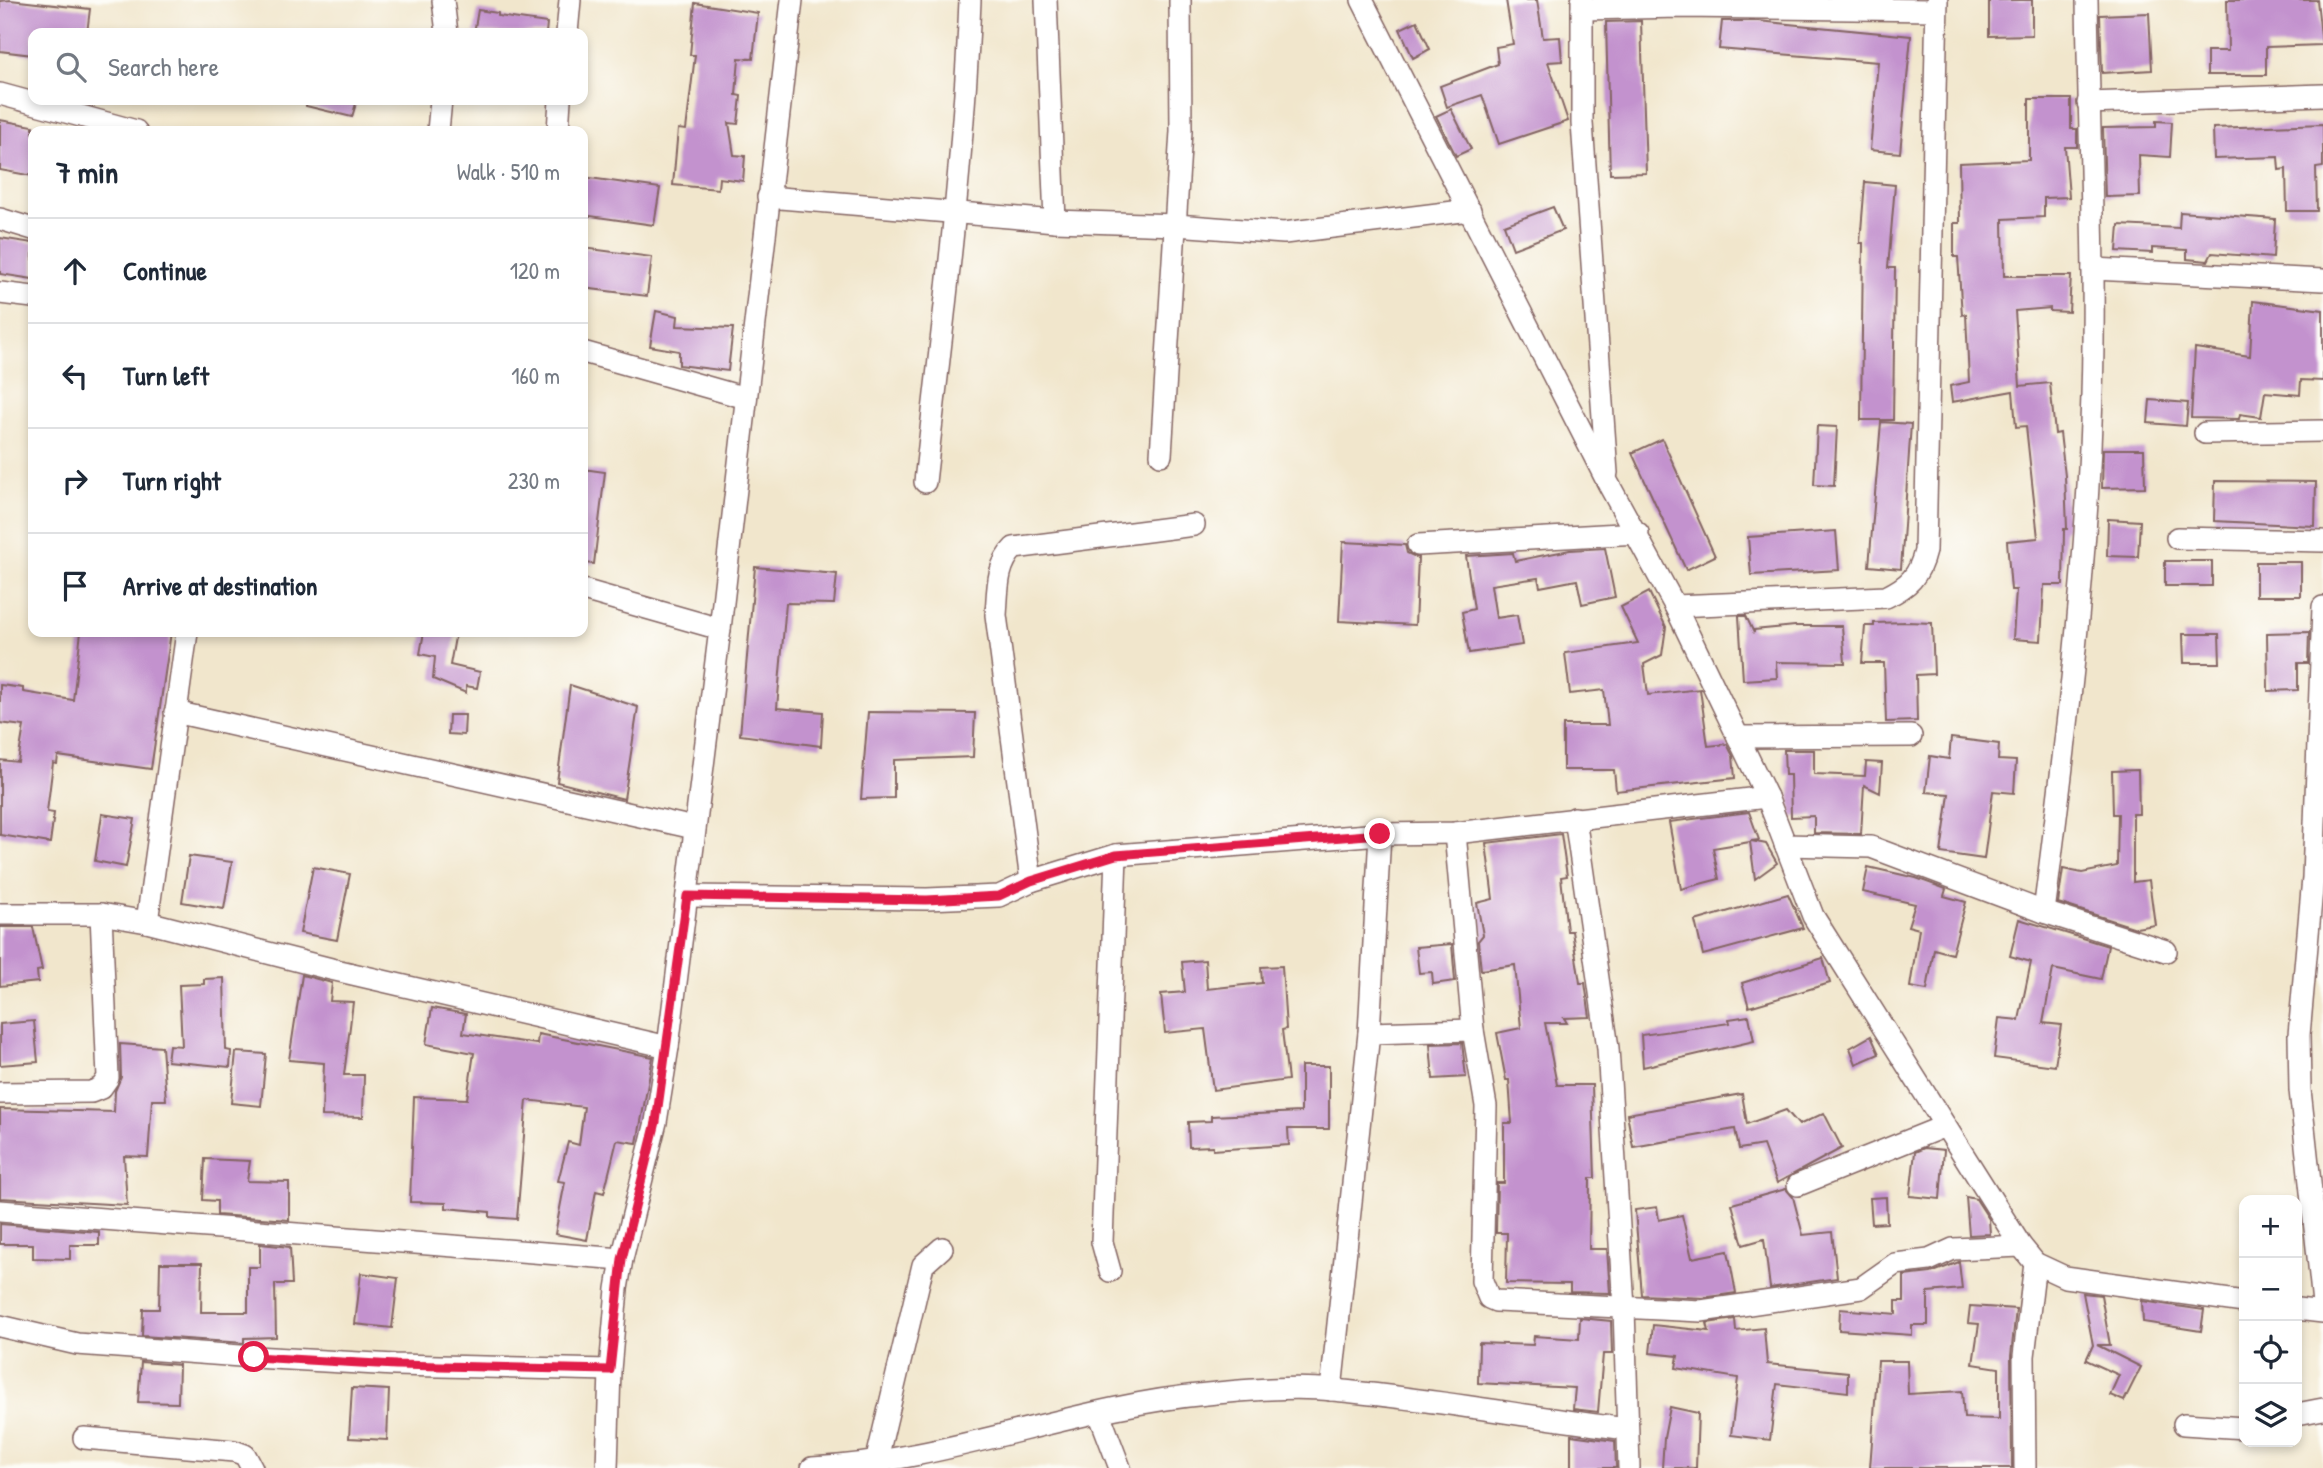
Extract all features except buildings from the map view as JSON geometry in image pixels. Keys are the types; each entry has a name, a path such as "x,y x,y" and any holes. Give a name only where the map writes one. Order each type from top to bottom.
{"street":[{"path":"443,0 446,28"},
{"path":"567,28 570,0"},
{"path":"607,1468 610,1370 622,1259 656,1122 668,1046 720,629 792,0"},
{"path":"925,482 966,97 970,0"},
{"path":"1046,0 1055,221"},
{"path":"1161,454 1181,131 1180,0"},
{"path":"1362,0 1608,483 1675,606 1767,797 1813,916 2028,1254 2065,1277 2239,1301"},
{"path":"2044,912 2075,674 2091,423 2093,269 2087,0"},
{"path":"1608,483 1582,123 1581,5 1937,5 1926,551 1920,571 1906,588 1886,597 1675,606"},
{"path":"0,94 28,102"},
{"path":"2088,103 2323,95"},
{"path":"40,105 118,126"},
{"path":"438,126 441,105"},
{"path":"558,126 560,105"},
{"path":"768,197 1055,221 1176,225 1284,233 1470,209"},
{"path":"0,219 28,227"},
{"path":"2093,269 2323,280"},
{"path":"0,293 28,296"},
{"path":"588,353 746,398"},
{"path":"2205,433 2323,431"},
{"path":"1031,881 996,615 999,572 1004,558 1014,548 1194,525"},
{"path":"1418,545 1637,533"},
{"path":"2177,538 2323,541"},
{"path":"588,591 720,629"},
{"path":"2323,613 2313,878 2299,1035 2300,1090 2323,1303"},
{"path":"147,922 186,637"},
{"path":"175,712 694,828"},
{"path":"1738,737 1911,736"},
{"path":"687,896 927,900 999,896 1031,881 1116,855 1380,834 1455,833 1767,797"},
{"path":"1575,818 1608,1048 1625,1308 1629,1468"},
{"path":"1455,833 1473,1030 1486,1106 1482,1281 1485,1292 1496,1301 1701,1311 1861,1288 1895,1264 1904,1261 1929,1261 1962,1248 2028,1254"},
{"path":"1331,1390 1369,1033 1380,834"},
{"path":"1785,845 1871,847 2044,912 2165,951"},
{"path":"1110,1271 1102,1242 1116,855"},
{"path":"0,914 100,914 147,922 331,969 668,1046"},
{"path":"0,1093 91,1092 101,1088 108,1078 100,914"},
{"path":"1369,1033 1473,1030"},
{"path":"1798,1185 1945,1126"},
{"path":"0,1212 622,1259"},
{"path":"876,1463 923,1265 943,1248"},
{"path":"2025,1468 2024,1356 2028,1254"},
{"path":"2302,1310 2323,1312"},
{"path":"0,1326 77,1344 254,1357 396,1365 610,1370"},
{"path":"812,1468 876,1463 1099,1413 1205,1394 1331,1390 1627,1429"},
{"path":"2302,1413 2323,1409"},
{"path":"1099,1413 1120,1468"},
{"path":"2184,1424 2239,1428"},
{"path":"84,1438 234,1451 246,1455 252,1468"}],"route":[{"path":"254,1357 396,1365 610,1370 617,1289 656,1122 687,896 927,900 999,896 1031,881 1116,855 1380,834"}]}
